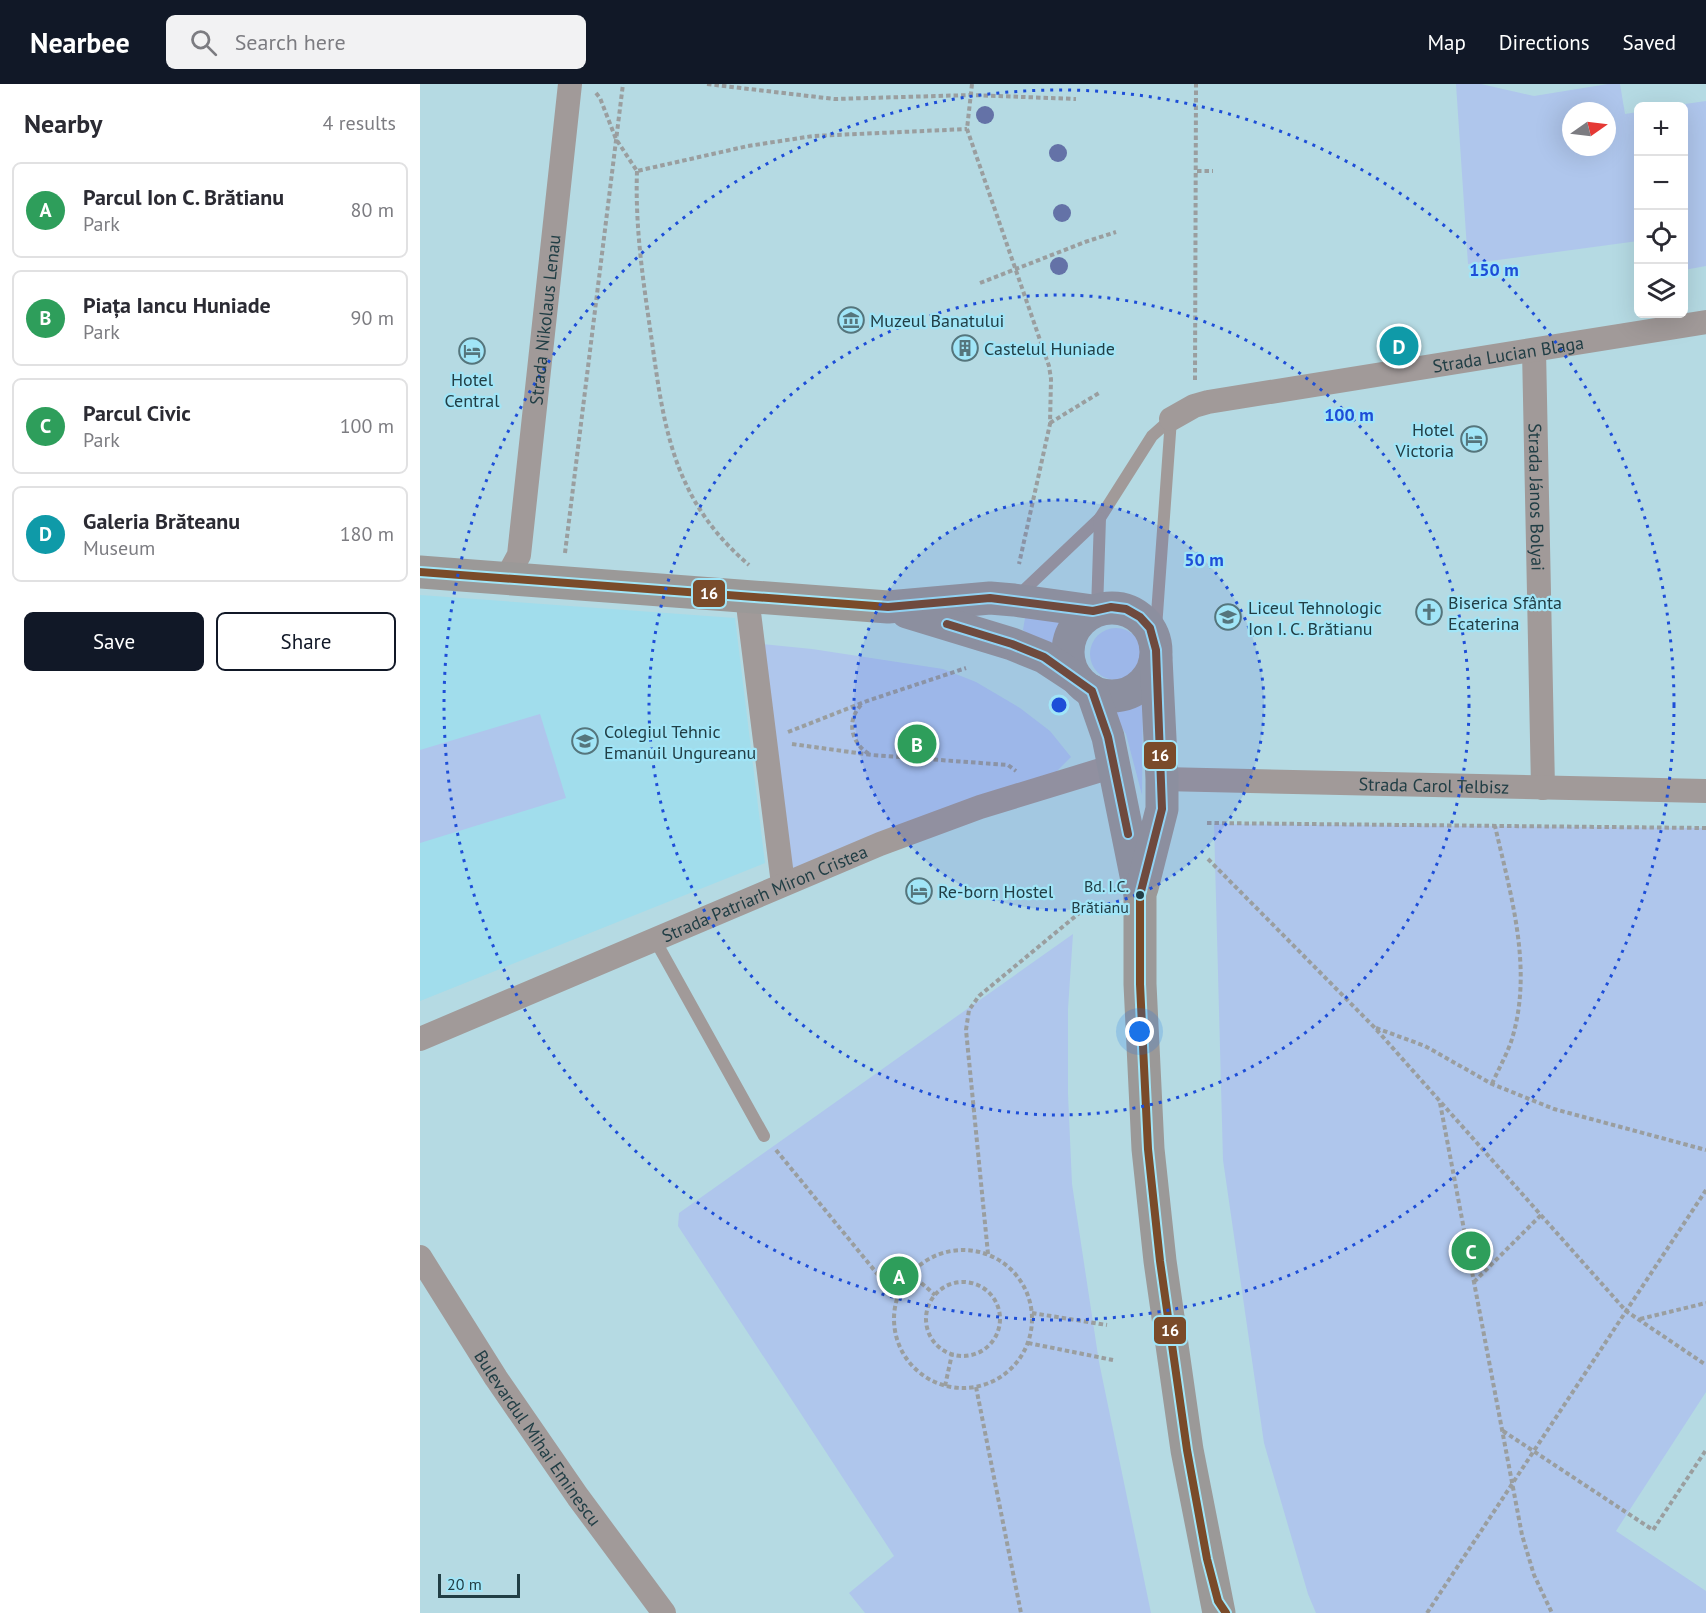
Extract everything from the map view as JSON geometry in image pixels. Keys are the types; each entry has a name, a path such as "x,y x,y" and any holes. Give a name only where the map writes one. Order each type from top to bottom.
{"street":[{"name":"Strada Nikolaus Lenau","path":"517,571 570,84"},
{"name":"Strada Lucian Blaga","path":"1171,419 1194,406 1208,402 1706,322"},
{"name":"Strada János Bolyai","path":"1534,350 1543,788"},
{"path":"420,572 517,571 749,582 888,607 1012,644 1044,657 1084,685 1105,696 1119,696 1144,683 1152,671 1156,650"},
{"path":"749,582 765,741 783,884"},
{"path":"888,607 990,598 1095,610 1112,607 1126,609 1140,616 1150,628 1156,650 1162,779 1161,809 1140,895"},
{"path":"1095,610 1080,620 1069,640 1069,663 1084,685 1108,737 1140,895 1140,984 1148,1149 1160,1261 1187,1450 1208,1559 1221,1609"},
{"name":"Strada Patriarh Miron Cristea","path":"420,1039 880,844 980,807 1114,766"},
{"name":"Strada Carol Telbisz","path":"1162,779 1706,791"},
{"name":"Bulevardul Mihai Eminescu","path":"420,1257 496,1378 578,1497 664,1613"}],"lane":[{"path":"1014,600 1101,518 1152,436 1171,419"},
{"path":"1156,650 1171,419"},
{"path":"1095,610 1101,518"},
{"path":"656,940 764,1136"}],"path":[{"path":"565,557 623,84"},
{"path":"707,84 834,99 971,95 1076,99"},
{"path":"972,84 967,129 1051,375 1050,424 1019,564"},
{"path":"1194,406 1197,309 1196,84"},
{"path":"593,91 600,98 616,139 637,171 636,209 644,290 658,385 676,459 685,482 705,517 749,582"},
{"path":"637,171 748,146 813,136 967,129"},
{"path":"1197,171 1213,171"},
{"path":"980,283 1116,232"},
{"path":"1050,424 1099,393"},
{"path":"765,741 867,701 966,668"},
{"path":"867,701 856,711 852,728 856,743 872,755"},
{"path":"765,741 872,755 1008,765 1017,773"},
{"path":"1207,823 1706,828"},
{"path":"1492,1084 1511,1042 1519,999 1522,964 1514,910 1495,826"},
{"path":"1208,858 1375,1028 1626,1311 1706,1365"},
{"path":"988,1254 966,1030 969,1010 980,996 1089,905"},
{"path":"1375,1028 1425,1046 1492,1084 1554,1109 1706,1150"},
{"path":"1440,1102 1527,1555 1540,1591 1552,1613"},
{"path":"764,1136 897,1298"},
{"path":"1427,1613 1706,1190"},
{"path":"1474,1282 1541,1215"},
{"path":"952,1250 988,1254 1015,1273 1027,1292 1032,1313 1028,1343 1024,1354 1008,1372 987,1384 976,1388 960,1389 945,1386 925,1377 908,1362 902,1353 894,1320 897,1298 910,1273 929,1258 952,1250"},
{"path":"910,1273 935,1295"},
{"path":"969,1282 987,1291 998,1306 1000,1318 998,1332 988,1347 968,1356 952,1354 941,1348 929,1333 927,1314 935,1295 951,1284 969,1282"},
{"path":"1638,1319 1706,1303"},
{"path":"1032,1313 1107,1325"},
{"path":"1028,1343 1113,1360"},
{"path":"945,1386 952,1354"},
{"path":"976,1388 1021,1613"},
{"path":"1502,1430 1653,1530 1706,1450"}],"shaded area":[{"path":"1456,84 1481,84 1534,96 1620,84 1625,114 1634,113 1634,242 1468,264"},
{"path":"1706,101 1706,266 1688,269 1688,156 1688,104"},
{"name":"Colegiul Tehnic Emanuil Ungureanu","path":"420,595 735,618 765,863 420,1001"},
{"path":"1025,618 1069,621 1062,632 1061,658 1023,630"},
{"path":"1111,628 1121,628 1135,635 1142,654 1135,673 1121,680 1111,680 1101,676 1094,669 1090,659 1090,649 1094,639 1101,632"},
{"path":"761,644 812,649 943,669 976,682 1020,708 1050,731 1071,757 1056,772 791,870"},
{"path":"1143,699 1142,795 1126,734 1109,707 1127,707"},
{"path":"540,714 566,798 420,843 420,750"},
{"path":"1214,824 1706,828 1706,1392 1616,1531 1706,1591 1706,1613 1316,1613 1308,1594 1264,1443 1223,1160"},
{"path":"1073,934 1068,1009 1068,1094 1072,1184 1099,1362 1151,1613 865,1613 849,1593 894,1556 678,1226 679,1213"}],"transit line":[{"name":"16","path":"420,572 888,607 990,598 1093,611 1111,607 1126,609 1140,617 1150,628 1156,650 1162,809 1140,895 1140,984 1148,1149 1160,1261 1187,1450 1207,1559 1218,1601 1226,1613"},
{"name":"16","path":"947,624 1012,644 1044,657 1092,691 1108,737 1128,834"}],"place":[{"name":"Muzeul Banatului","path":"851,320"},
{"name":"Galeria Brăteanu","path":"1399,346"},
{"name":"Castelul Huniade","path":"965,348"},
{"name":"Hotel Central","path":"472,351"},
{"name":"Hotel Victoria","path":"1474,439"},
{"name":"Biserica Sfânta Ecaterina","path":"1429,612"},
{"name":"Liceul Tehnologic Ion I. C. Brătianu","path":"1228,617"},
{"name":"Colegiul Tehnic Emanuil Ungureanu","path":"585,741"},
{"name":"Piața Iancu Huniade","path":"917,744"},
{"name":"Re-born Hostel","path":"919,891"},
{"name":"Bd. I.C. Brătianu","path":"1140,895"},
{"name":"Parcul Civic","path":"1471,1251"},
{"name":"Parcul Ion C. Brătianu","path":"899,1276"}]}
